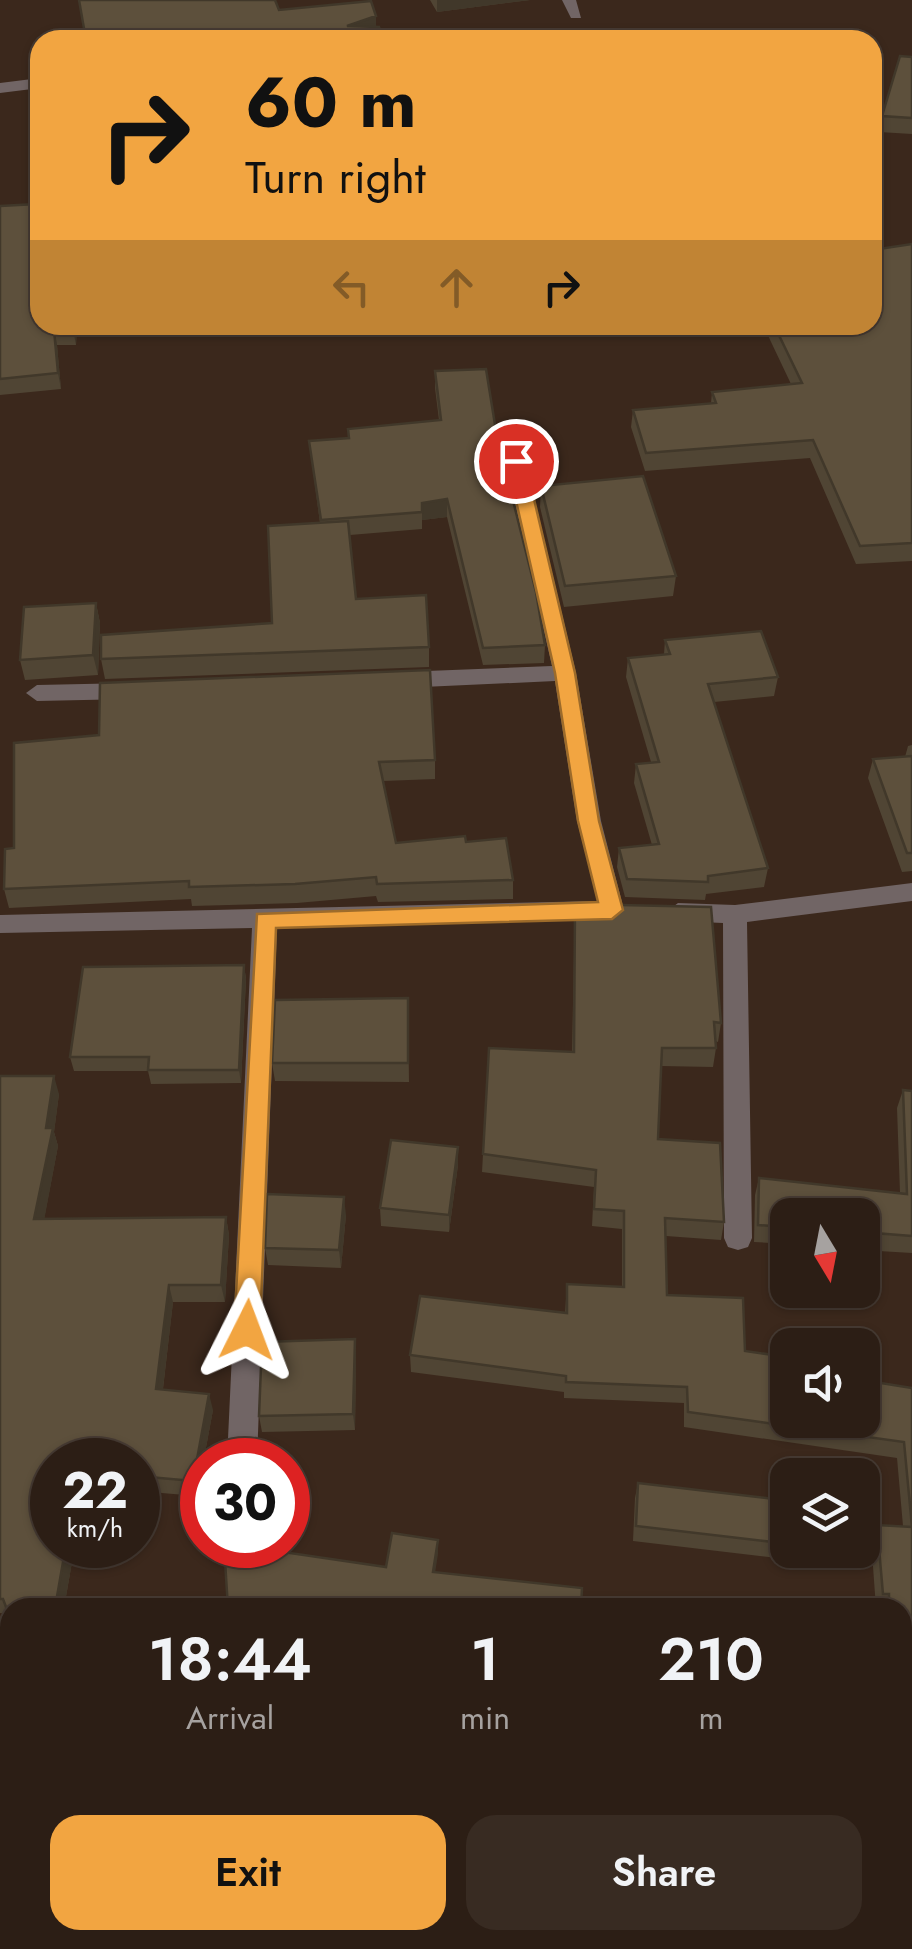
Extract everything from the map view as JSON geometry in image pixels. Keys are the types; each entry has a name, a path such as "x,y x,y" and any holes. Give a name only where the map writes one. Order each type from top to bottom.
{"street":[{"path":"0,88 30,84"},
{"path":"507,426 565,673 589,821 629,911"},
{"path":"372,682 565,673"},
{"path":"37,694 146,691"},
{"path":"1,930 629,911 734,914 912,892"},
{"path":"734,914 738,1238"},
{"path":"243,1438 265,920"}],"building":[{"path":"79,0 275,0 279,10 371,1 376,16 347,26 380,30 84,30"},
{"path":"900,56 912,57 912,118 882,116"},
{"path":"30,204 30,335 54,335 58,373 0,379 0,206"},
{"path":"912,244 912,543 860,546 813,440 646,453 633,410 716,403 712,392 802,383 779,335 882,335 882,248"},
{"path":"486,369 497,437 536,592 545,645 483,648 447,499 422,503 422,512 321,520 309,441 349,438 348,429 441,420 435,371"},
{"path":"643,476 676,576 565,586 541,486"},
{"path":"348,521 356,599 426,595 429,647 101,659 101,635 272,623 268,526"},
{"path":"96,603 93,655 20,660 24,607"},
{"path":"761,631 778,677 708,684 768,868 708,876 708,882 627,879 619,848 659,844 636,764 659,762 628,658 670,654 665,640"},
{"path":"430,670 435,760 379,762 396,843 465,836 466,842 506,838 513,880 377,884 376,877 295,884 189,887 189,881 4,889 5,849 14,848 14,743 99,735 100,683"},
{"path":"912,756 912,853 907,853 873,759"},
{"path":"575,904 711,907 721,1023 714,1022 716,1048 662,1048 658,1139 720,1143 724,1222 665,1218 667,1295 743,1298 745,1351 770,1354 770,1423 688,1412 687,1387 566,1382 566,1376 410,1355 420,1296 567,1313 567,1284 624,1287 624,1211 594,1209 596,1170 483,1154 489,1048 574,1052"},
{"path":"244,965 239,1070 148,1070 149,1057 70,1057 83,967"},
{"path":"408,998 408,1063 272,1063 275,1000"},
{"path":"0,1076 54,1076 46,1128 53,1128 34,1219 226,1217 221,1285 169,1285 156,1389 209,1394 201,1438 180,1438 180,1480 160,1478 160,1438 30,1438 30,1568 62,1568 57,1598 0,1598"},
{"path":"903,1090 912,1091 912,1236 880,1233 880,1198 770,1198 770,1226 758,1225 759,1178 907,1194"},
{"path":"391,1140 458,1147 449,1215 380,1208"},
{"path":"267,1194 344,1197 339,1250 265,1248"},
{"path":"355,1339 353,1414 259,1416 262,1342"},
{"path":"880,1383 912,1388 912,1527 904,1442 875,1438 880,1438"},
{"path":"638,1483 770,1498 770,1542 636,1526"},
{"path":"880,1525 912,1527 912,1598 889,1598 889,1594 883,1594"},
{"path":"392,1533 438,1540 433,1572 582,1588 582,1598 227,1598 225,1568 310,1568 310,1556 386,1567"}],"route":[{"path":"247,1330 258,1164 265,920 612,910 589,821 565,673 516,461"}]}
